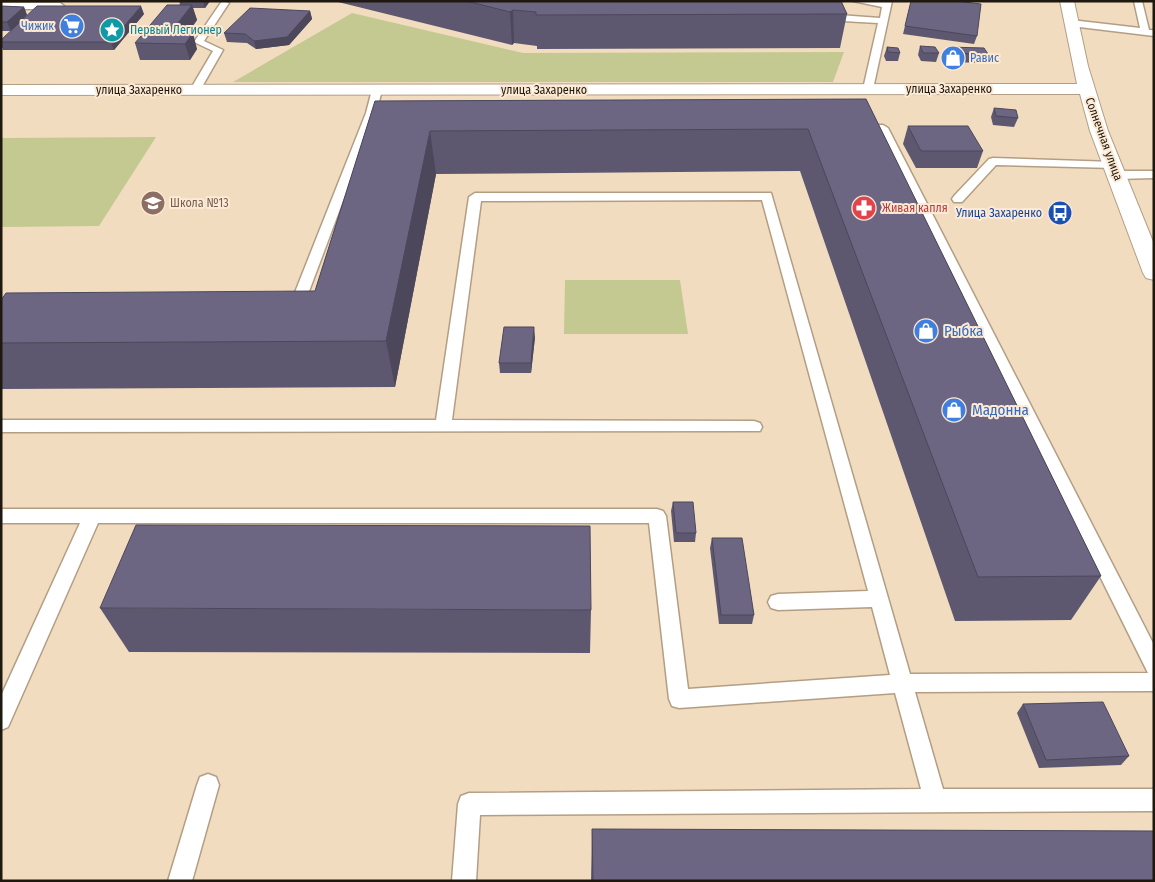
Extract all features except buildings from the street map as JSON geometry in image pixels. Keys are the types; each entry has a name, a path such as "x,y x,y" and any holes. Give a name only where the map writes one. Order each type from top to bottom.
{"street":[{"name":"Солнечная улица","path":"1067,1 1086,89 1099,131 1116,170 1154,273"},
{"name":"улица Захаренко","path":"1,90 1086,89"}],"lane":[{"path":"857,1 888,3 868,90"},
{"path":"1071,26 1149,32 1138,1"},
{"path":"195,90 218,50 199,42 225,3"},
{"path":"1,6 69,6"},
{"path":"818,17 848,17 885,21"},
{"path":"1071,26 1154,39"},
{"path":"285,313 295,312 370,129 377,90"},
{"path":"843,128 883,128 1154,666"},
{"path":"958,200 993,161 1154,174"},
{"path":"443,426 475,197 767,196 935,800"},
{"path":"1,426 754,426"},
{"path":"1,516 657,516 679,699 901,683 1154,682"},
{"path":"1,720 92,516"},
{"path":"778,602 878,599"},
{"path":"180,881 208,785"},
{"path":"464,881 470,804 1154,800"}],"green space":[{"path":"352,13 523,53 844,52 833,82 233,82"},
{"path":"156,137 99,226 1,227 1,138"},
{"path":"565,280 680,280 688,334 564,334"}],"place":[{"name":"Чижик","path":"72,26"},
{"name":"Первый Легионер","path":"112,30"},
{"name":"Равис","path":"953,58"},
{"name":"Школа №13","path":"153,203"},
{"name":"Живая капля","path":"864,208"},
{"name":"Улица Захаренко","path":"1060,213"},
{"name":"Рыбка","path":"926,331"},
{"name":"Мадонна","path":"954,410"}]}
